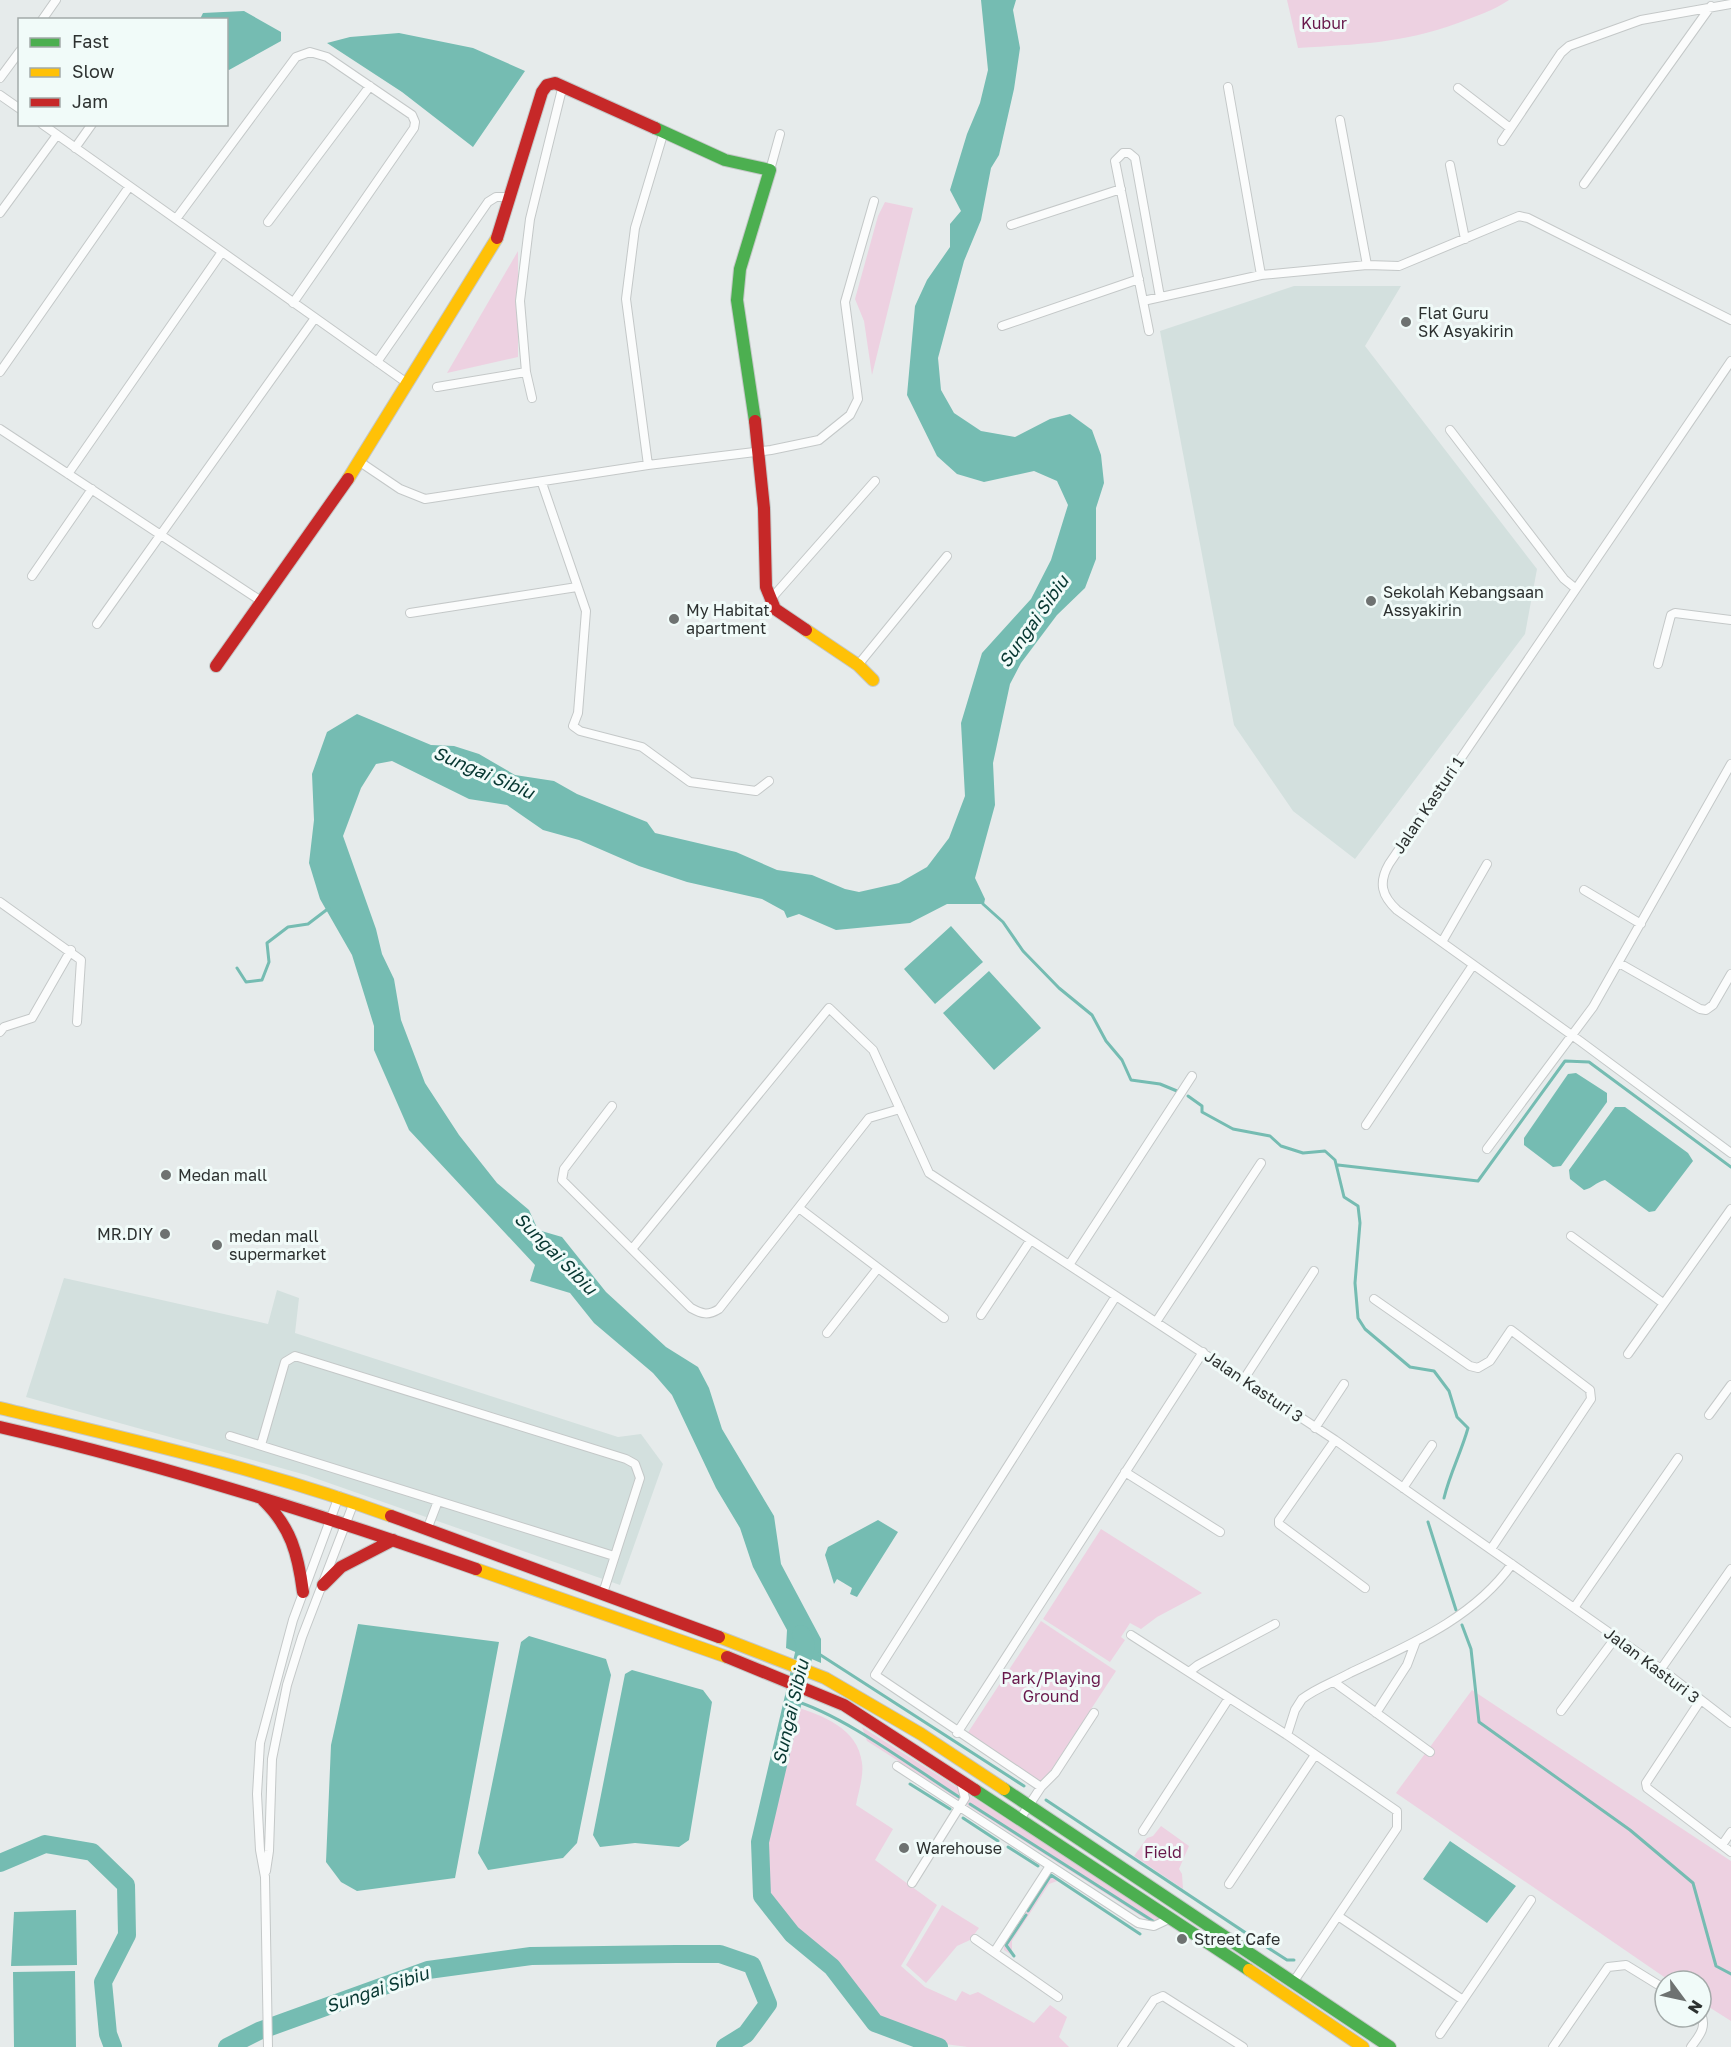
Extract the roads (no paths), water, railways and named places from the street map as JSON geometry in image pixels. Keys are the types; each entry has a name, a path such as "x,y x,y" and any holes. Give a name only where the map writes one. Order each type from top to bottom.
{"street":[{"path":"43,18 56,0"},
{"path":"1502,141 1561,53 1569,46 1641,20 1731,4"},
{"path":"1584,184 1711,6"},
{"path":"176,219 296,57 310,52 327,57 412,115 415,122 414,128 293,303"},
{"path":"0,78 18,54"},
{"path":"216,666 360,462 496,240 542,92 547,85 555,83 563,85 725,159 770,170"},
{"path":"532,398 526,372 520,301 530,219 563,85"},
{"path":"268,222 370,86"},
{"path":"1228,87 1261,275"},
{"path":"1458,88 1510,128"},
{"path":"0,95 18,108"},
{"path":"1340,120 1367,265"},
{"path":"45,126 407,383"},
{"path":"75,148 91,126"},
{"path":"648,465 626,298 634,228 664,131"},
{"path":"780,134 740,268 737,300 759,452 764,508 766,587 775,609 858,665 873,680"},
{"path":"0,213 57,135"},
{"path":"1149,331 1115,161 1118,156 1129,153 1135,158 1160,297"},
{"path":"1450,165 1465,239"},
{"path":"0,372 129,186"},
{"path":"1011,225 1121,189"},
{"path":"377,362 488,202 496,197 511,197"},
{"path":"360,462 400,489 425,499 542,483 648,465 759,452 819,440 850,415 858,399 845,302 874,201"},
{"path":"1143,301 1261,275 1367,265 1399,266 1509,218 1528,218 1645,279 1731,320"},
{"path":"68,474 222,252"},
{"path":"1002,326 1139,279"},
{"path":"97,624 315,318"},
{"name":"Jalan Kasturi 1","path":"1731,361 1384,872 1382,889 1387,900 1442,942 1731,1153"},
{"path":"437,387 526,372"},
{"path":"0,429 261,601"},
{"path":"1450,430 1564,579 1575,588"},
{"path":"770,600 875,481"},
{"path":"542,483 586,611 578,713 573,726 580,731 642,747 690,782 756,791 769,781"},
{"path":"32,576 92,489"},
{"path":"858,665 947,556"},
{"path":"410,613 577,587"},
{"path":"1658,664 1671,615 1675,613 1731,620"},
{"path":"1487,1149 1593,1007 1731,764"},
{"path":"1442,942 1487,864"},
{"path":"1584,890 1641,924"},
{"path":"0,903 71,950 81,960 77,1022"},
{"path":"0,1032 3,1027 32,1018 71,950"},
{"path":"1619,963 1700,1010 1706,1010 1713,1005 1731,974"},
{"path":"1366,1125 1473,965"},
{"name":"Jalan Kasturi 3","path":"632,1249 829,1008 873,1050 927,1170 1030,1241 1245,1379 1335,1440 1616,1637 1731,1723"},
{"path":"1069,1265 1192,1076"},
{"path":"612,1106 564,1169 562,1180 691,1308 701,1314 711,1314 718,1309 869,1118 900,1109"},
{"path":"1156,1322 1261,1163"},
{"path":"799,1208 944,1318"},
{"path":"1628,1354 1731,1209"},
{"path":"1571,1236 1663,1303"},
{"path":"981,1315 1030,1241"},
{"path":"827,1333 878,1268"},
{"path":"1245,1379 1314,1271"},
{"path":"1041,1787 957,1733 877,1677 876,1672 1116,1296"},
{"path":"1374,1299 1470,1366 1478,1368 1490,1361 1511,1330 1590,1390 1591,1399 1491,1549"},
{"path":"957,1733 1203,1352"},
{"path":"261,1445 285,1362 295,1356 626,1459 635,1464 640,1478 603,1593"},
{"path":"1315,1428 1344,1384"},
{"path":"1709,1415 1731,1384"},
{"path":"0,1408 224,1462 339,1496 603,1593 852,1692 1294,1981 1375,2041 1390,2047"},
{"path":"0,1427 110,1452 330,1519 732,1659 844,1705 1171,1918 1363,2047"},
{"path":"230,1436 615,1556"},
{"path":"1335,1440 1279,1520 1279,1524 1365,1587"},
{"path":"1403,1488 1432,1445"},
{"path":"1574,1608 1678,1458"},
{"path":"1125,1472 1220,1532"},
{"path":"268,2047 265,1877 260,1850 257,1794 260,1743 279,1663 339,1496"},
{"path":"258,1497 275,1511 297,1544 303,1592"},
{"path":"428,1527 438,1501"},
{"path":"265,1877 269,1851 272,1759 278,1726 302,1637 354,1502"},
{"path":"323,1585 342,1567 393,1540"},
{"path":"1287,1735 1295,1710 1302,1699 1416,1641 1473,1607 1489,1593 1512,1564"},
{"path":"1660,1669 1731,1569"},
{"path":"1189,1672 1275,1624"},
{"path":"1131,1635 1287,1735 1397,1811 1397,1828 1294,1981"},
{"path":"1561,1711 1616,1637"},
{"path":"1377,1713 1407,1665 1416,1641"},
{"path":"1334,1682 1430,1752"},
{"path":"1143,1831 1229,1698"},
{"path":"1700,1701 1646,1783 1647,1788 1731,1852"},
{"path":"1020,1819 1041,1787 1055,1773 1094,1713"},
{"path":"1229,1884 1315,1755"},
{"path":"897,1767 1138,1923 1154,1926 1171,1918"},
{"path":"912,1883 960,1808 965,1793 959,1780"},
{"path":"1722,1845 1731,1832"},
{"path":"995,1951 1050,1866"},
{"path":"1440,2034 1531,1900"},
{"path":"1338,1916 1464,2000"},
{"path":"975,1940 995,1951 1058,1997"},
{"path":"1553,2047 1608,1967 1626,1965 1653,1982"},
{"path":"1122,2047 1154,2000 1163,1996 1239,2046"},
{"path":"1691,2047 1702,2029"}],"water":[{"path":"981,0 1016,0 1013,10 1020,48 1014,89 999,155 991,168 981,220 964,261 938,358 941,390 954,413 981,431 1015,437 1050,419 1070,414 1092,430 1101,455 1104,483 1096,508 1096,559 1085,588 1057,615 1021,663 1010,684 993,763 995,805 975,878 985,899 984,904 947,904 910,923 836,930 799,914 787,918 784,911 762,899 687,882 639,866 579,840 543,830 507,805 469,799 392,761 376,764 361,788 343,836 376,929 382,954 394,979 401,1020 425,1083 459,1135 497,1183 529,1210 538,1230 562,1237 606,1292 666,1347 698,1367 709,1388 722,1429 774,1516 781,1564 821,1639 821,1663 786,1648 787,1630 753,1567 740,1528 716,1488 672,1395 653,1373 594,1323 570,1293 530,1281 535,1265 409,1130 374,1050 374,1026 352,955 320,899 309,863 314,820 312,774 327,732 357,714 431,745 454,746 479,754 515,775 554,781 577,794 647,822 655,833 736,852 777,870 812,875 845,889 859,892 899,883 927,867 949,838 965,796 961,723 982,653 1031,599 1051,560 1068,505 1057,481 1034,471 984,482 957,474 937,456 907,395 915,306 927,280 950,247 950,224 961,211 950,190 967,134 980,103 988,70"},
{"path":"244,11 281,32 281,41 229,70 228,18 200,18 203,13"},
{"path":"399,33 473,48 525,71 473,147 402,92 327,43 350,37"},
{"path":"951,926 983,962 935,1004 904,969"},
{"path":"989,971 1041,1028 994,1070 943,1013"},
{"path":"1576,1073 1607,1093 1607,1102 1561,1166 1553,1167 1524,1145 1524,1138 1568,1074"},
{"path":"1615,1107 1625,1107 1688,1153 1693,1161 1655,1211 1649,1212 1605,1180 1584,1190 1570,1179 1569,1170"},
{"path":"878,1520 898,1532 857,1597 850,1594 852,1588 837,1579 834,1584 825,1555 828,1547"},
{"path":"358,1624 499,1642 455,1878 357,1891 341,1882 326,1862 331,1745"},
{"path":"529,1636 606,1659 611,1675 577,1843 563,1858 488,1870 478,1853 521,1642"},
{"path":"632,1670 703,1690 712,1702 689,1840 679,1847 635,1843 600,1847 593,1835 625,1674"},
{"path":"1450,1841 1516,1886 1487,1923 1423,1879"},
{"path":"76,1910 77,1965 11,1966 14,1912"},
{"path":"75,1971 76,2047 14,2047 13,1972"}],"waterway":[{"path":"983,904 1003,922 1023,951 1059,988 1092,1015 1106,1041 1122,1060 1131,1080 1160,1084 1177,1091"},
{"path":"237,968 246,982 262,980 269,962 267,943 288,927 308,924 329,908"},
{"path":"1338,1165 1478,1181 1565,1061 1589,1062 1731,1167"},
{"path":"1188,1096 1202,1106 1202,1112 1233,1129 1270,1136 1281,1146 1303,1153 1325,1151 1335,1160 1344,1197 1358,1206 1360,1223 1355,1283 1358,1318 1365,1329 1410,1367 1434,1371 1449,1391 1457,1417 1468,1428 1444,1498"},
{"path":"1428,1522 1456,1610"},
{"path":"1462,1625 1471,1649 1479,1722 1630,1830 1693,1883 1716,1966 1731,1974"},
{"name":"Sungai Sibiu","path":"801,1634 806,1645 760,1842 762,1896 792,1934 832,1967 875,2023 939,2047"},
{"path":"819,1654 1024,1786"},
{"path":"792,1700 812,1707 855,1729 959,1797"},
{"path":"910,1784 950,1809"},
{"path":"1046,1800 1273,1951 1287,1960 1294,1960"},
{"path":"970,1804 1156,1923"},
{"path":"963,1818 998,1841"},
{"name":"Sungai Sibiu","path":"0,1863 45,1844 92,1852 126,1885 127,1935 103,1982 108,2034 113,2047"},
{"path":"1008,1847 1038,1866"},
{"path":"1028,1911 1051,1875 1140,1934"},
{"path":"1014,1956 1006,1945 1026,1915"},
{"name":"Sungai Sibiu","path":"227,2047 259,2031 428,1970 531,1956 676,1954 720,1954 752,1965 768,2004 746,2034 725,2047"}],"place":[{"name":"Flat Guru SK Asyakirin","path":"1406,322"},
{"name":"Sekolah Kebangsaan Assyakirin","path":"1371,601"},
{"name":"My Habitat apartment","path":"674,619"},
{"name":"Medan mall","path":"166,1175"},
{"name":"MR.DIY","path":"165,1234"},
{"name":"medan mall supermarket","path":"217,1245"},
{"name":"Warehouse","path":"904,1848"},
{"name":"Street Cafe","path":"1182,1939"}],"park label":[{"name":"Kubur","path":"1324,23"},
{"name":"Park/Playing Ground","path":"1051,1687"},
{"name":"Field","path":"1163,1852"}]}
